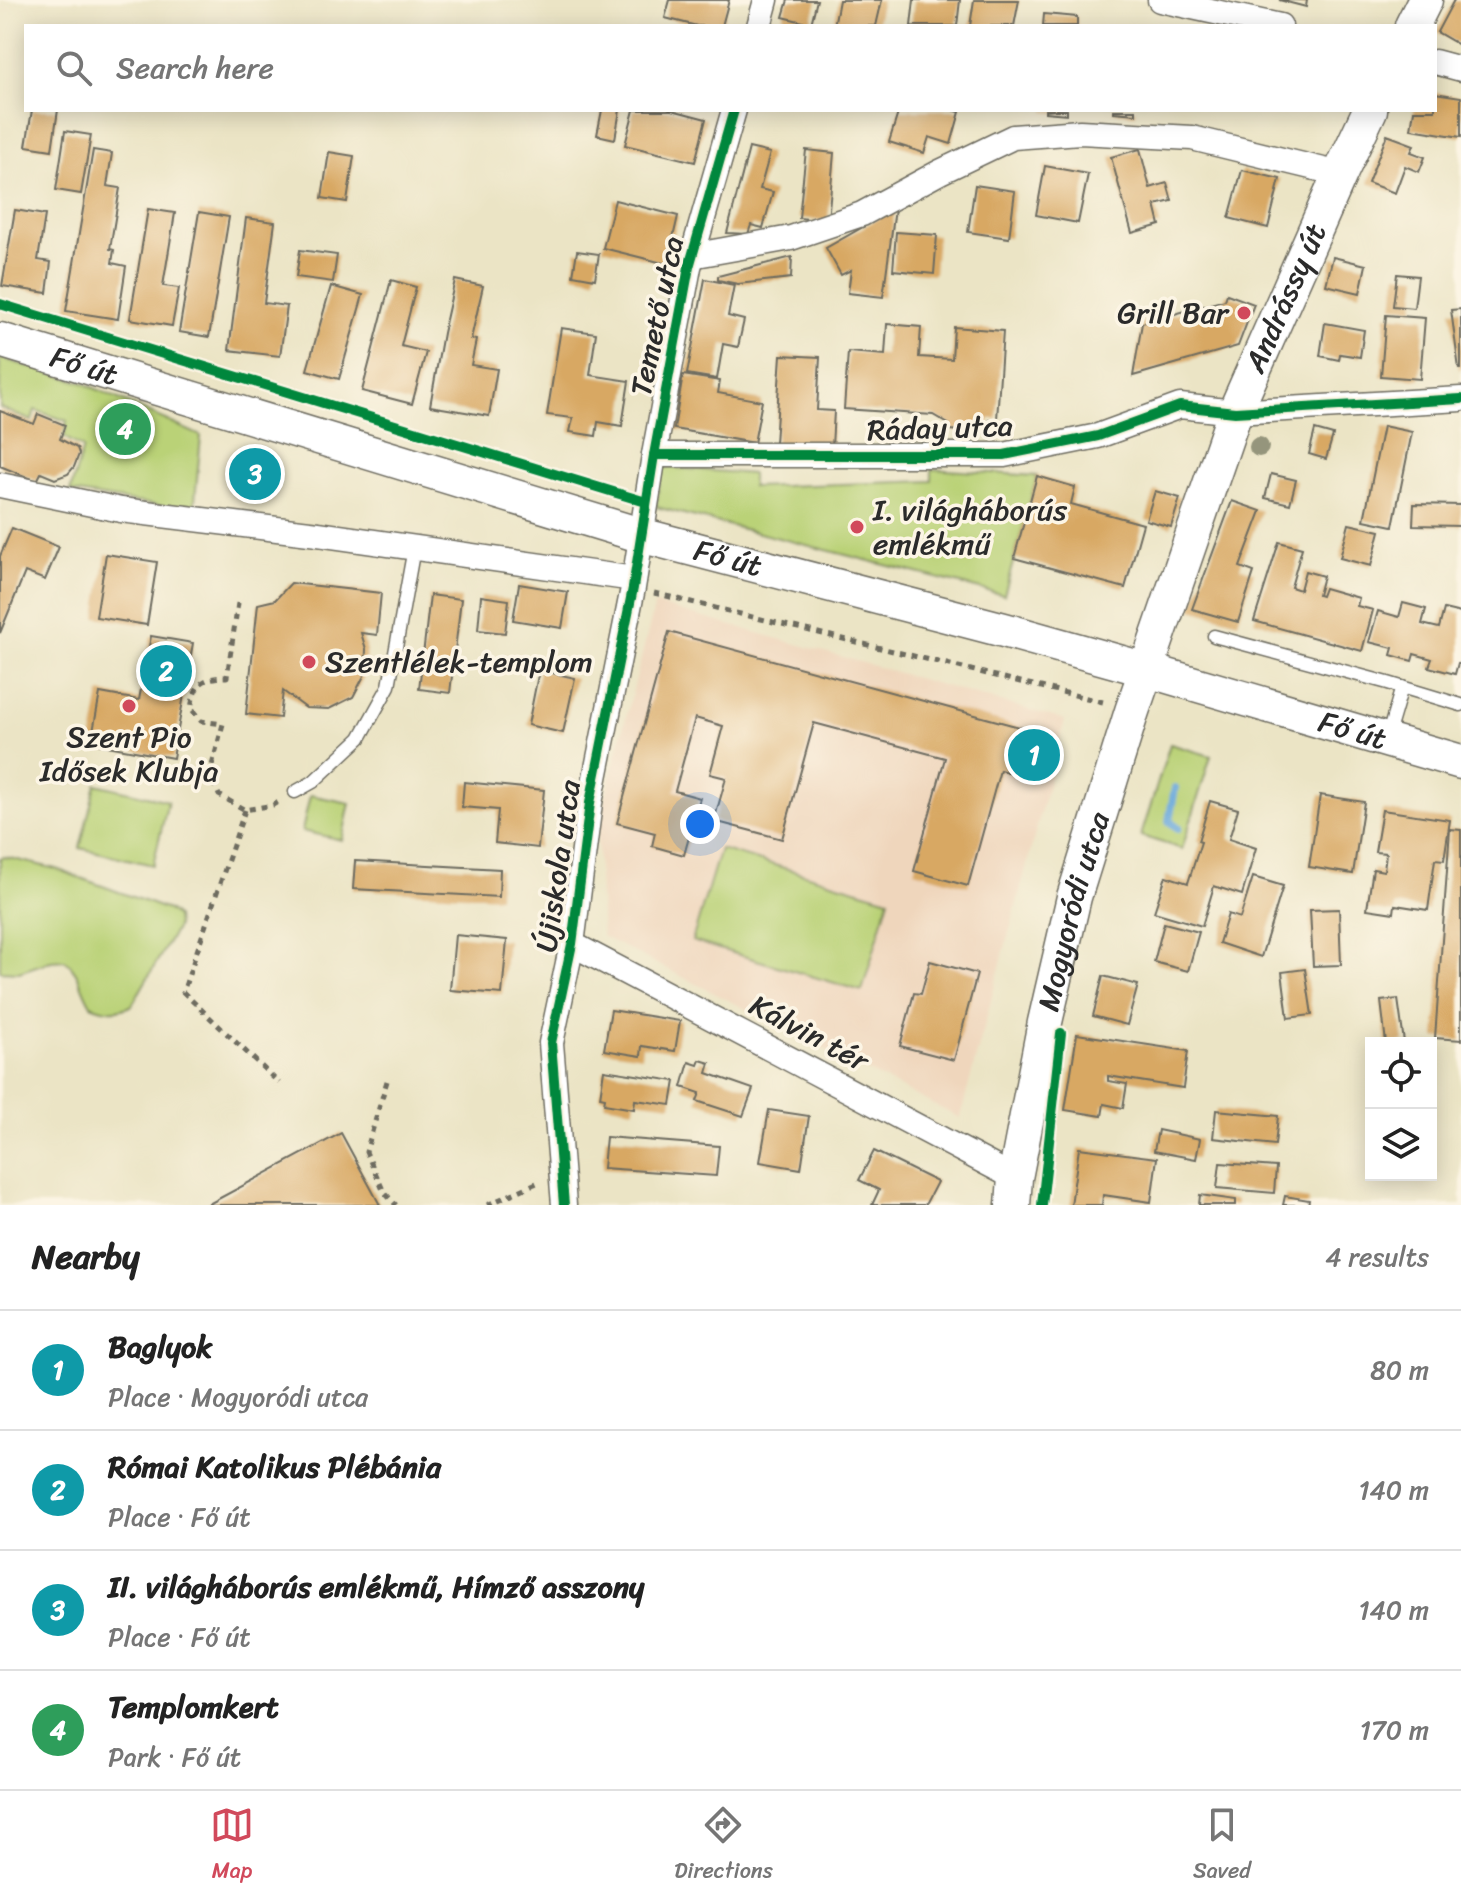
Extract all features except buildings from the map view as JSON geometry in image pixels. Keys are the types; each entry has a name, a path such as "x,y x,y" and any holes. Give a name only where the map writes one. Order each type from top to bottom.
{"main road":[{"path":"1413,24 1425,0"},
{"name":"Andrássy út","path":"1147,670 1235,412 1369,112"},
{"name":"Fő út","path":"0,340 640,535 1004,630 1461,762"},
{"name":"Mogyoródi utca","path":"1014,1192 1045,1022 1074,897 1147,670"}],"street":[{"path":"760,24 766,0"},
{"path":"1160,0 1271,24"},
{"path":"1437,63 1461,69"},
{"name":"Temető utca","path":"640,535 691,256 733,112"},
{"path":"691,256 791,238 862,214 1013,137 1080,132 1192,138 1340,174"},
{"name":"Ráday utca","path":"654,455 1004,455 1098,436 1180,406 1235,412 1461,399"},
{"path":"0,485 121,510 413,547 633,584"},
{"name":"Újiskola utca","path":"564,1205 551,1043 572,944 590,803 640,535"},
{"name":"Kálvin tér","path":"572,944 1014,1192"}],"lane":[{"path":"295,792 313,782 360,738 389,686 413,547"},
{"path":"1214,636 1461,705"},
{"path":"1386,740 1402,687"}],"path":[{"path":"633,584 1132,711"},
{"path":"238,603 227,677 213,677 198,685 193,693 191,708 201,721 223,724 210,773 219,795 245,810 273,805 295,792"},
{"path":"245,810 183,992 279,1083"},
{"path":"387,1081 366,1152 384,1192 396,1205"},
{"path":"487,1205 562,1171"}],"shaded area":[{"path":"655,604 1065,720 960,1118 602,936 597,831"}],"green space":[{"path":"0,358 81,382 201,436 194,511 70,492 83,448 64,437 67,421 35,410 32,421 0,408"},
{"path":"662,467 752,474 752,487 932,481 932,469 1037,476 1004,595 656,507"},
{"path":"1170,744 1211,756 1182,849 1141,836"},
{"path":"96,784 168,801 153,865 80,848"},
{"path":"310,795 350,803 342,840 302,831"},
{"path":"720,849 889,899 862,991 692,941"},
{"path":"0,858 56,869 168,910 176,917 177,927 132,1005 111,1010 91,1005 77,975 65,960 51,961 19,972 0,971"}],"waterway":[{"path":"1175,788 1169,821 1178,828"}],"cycle path":[{"path":"564,1205 551,1043 572,944 590,803 633,588 689,267 733,112"},
{"path":"0,304 646,502"},
{"path":"654,455 1004,455 1098,436 1180,406 1235,412 1461,399"},
{"path":"1042,1205 1061,1033"}],"place":[{"name":"Grill Bar","path":"1244,313"},
{"name":"Templomkert","path":"125,429"},
{"name":"II. világháborús emlékmű, Hímző asszony","path":"255,474"},
{"name":"I. világháborús emlékmű","path":"857,527"},
{"name":"Szentlélek-templom","path":"309,662"},
{"name":"Római Katolikus Plébánia","path":"166,671"},
{"name":"Szent Pio Idősek Klubja","path":"129,706"},
{"name":"Baglyok","path":"1034,755"}]}
